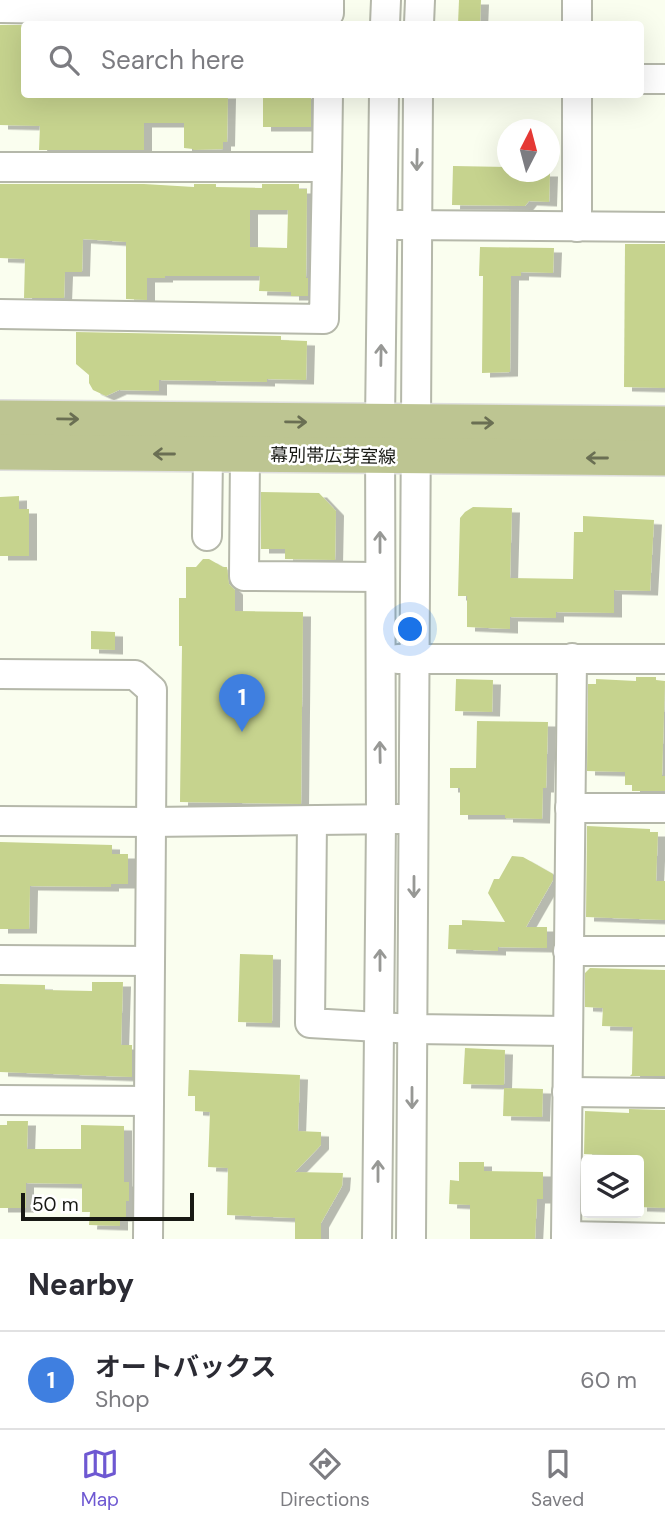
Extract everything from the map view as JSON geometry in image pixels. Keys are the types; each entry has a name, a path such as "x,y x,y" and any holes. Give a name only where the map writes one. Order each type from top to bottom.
{"main road":[{"name":"幕別帯広芽室線","path":"0,418 380,439 416,457 665,458"},
{"name":"幕別帯広芽室線","path":"0,452 245,454 380,439 415,423 665,424"}],"street":[{"path":"385,21 386,0"},
{"path":"419,0 419,21"},
{"path":"577,21 578,0"},
{"path":"0,8 329,12"},
{"path":"644,79 665,79"},
{"path":"0,314 324,319 328,98"},
{"path":"377,1239 384,98"},
{"path":"411,1239 418,98"},
{"path":"577,98 577,226"},
{"path":"0,167 327,167"},
{"path":"383,225 665,227"},
{"path":"207,536 208,454"},
{"path":"245,454 244,576 380,577"},
{"path":"572,658 566,1238 665,1238"},
{"path":"379,659 665,659"},
{"path":"0,674 135,675 152,690 148,1239"},
{"path":"570,808 665,808"},
{"path":"0,821 312,821 414,818"},
{"path":"312,821 310,1023 412,1030 567,1031"},
{"path":"568,951 665,951"},
{"path":"0,960 149,961"},
{"path":"567,1092 665,1093"},
{"path":"0,1100 149,1101"}],"building":[{"path":"459,0 481,0 480,21 458,21"},
{"path":"0,25 21,25 21,98 228,98 227,142 223,142 223,149 184,148 184,123 144,123 144,150 39,150 40,126 0,125"},
{"path":"263,98 311,98 311,127 263,127"},
{"path":"453,166 497,167 497,182 550,182 549,202 529,201 525,206 452,205"},
{"path":"0,184 144,184 194,187 194,184 216,184 216,187 262,188 262,184 299,184 299,189 307,189 308,296 291,296 291,292 259,291 260,276 165,276 147,278 147,300 126,299 126,242 83,239 82,272 65,272 64,298 24,298 25,259 0,258","holes":["250,210 288,210 287,248 250,247"]},
{"path":"625,244 665,244 665,388 624,387"},
{"path":"480,247 554,248 553,273 521,272 521,276 511,276 510,372 482,373 483,276 479,276"},
{"path":"76,332 281,336 281,340 307,341 306,380 159,380 159,391 119,390 106,396 93,390 89,375 76,364"},
{"path":"261,492 319,493 336,511 335,560 285,559 285,549 261,549"},
{"path":"19,496 19,509 29,509 29,556 0,556 0,497"},
{"path":"473,507 512,508 510,578 573,579 574,532 583,532 583,516 654,520 650,591 614,590 614,613 556,612 556,618 510,617 510,629 467,627 467,596 458,596 460,518"},
{"path":"203,559 227,567 229,584 235,590 235,611 303,612 301,804 180,802 182,646 179,646 179,598 186,598 186,567 196,567"},
{"path":"91,631 115,632 115,650 91,649"},
{"path":"636,677 656,677 656,680 665,681 662,776 665,776 665,791 632,791 632,785 625,785 625,772 587,771 588,684 596,684 596,679 636,681"},
{"path":"456,679 493,680 492,712 455,711"},
{"path":"477,721 548,722 542,819 505,818 505,815 460,815 460,788 450,788 450,768 476,768"},
{"path":"587,826 650,829 650,832 658,832 656,881 665,881 665,920 586,917"},
{"path":"0,842 112,845 112,854 128,854 128,884 111,884 111,887 30,886 29,929 0,929"},
{"path":"512,856 523,857 553,874 553,880 526,927 547,927 547,948 498,947 498,951 448,949 449,925 462,925 462,920 505,922 488,893 494,879 499,879"},
{"path":"240,954 273,955 272,1023 238,1022"},
{"path":"590,968 665,970 665,1076 630,1076 633,1027 602,1026 603,1008 585,1007 585,973"},
{"path":"92,982 123,982 121,1045 132,1045 132,1077 0,1072 0,984 45,985 45,990 92,991"},
{"path":"465,1048 505,1050 504,1085 463,1084"},
{"path":"189,1070 300,1075 298,1131 321,1132 321,1145 295,1172 343,1173 342,1186 321,1223 321,1239 295,1239 295,1218 227,1215 228,1168 208,1167 210,1112 195,1111 195,1096 188,1096"},
{"path":"504,1088 543,1089 542,1117 503,1116"},
{"path":"629,1109 665,1110 665,1208 644,1207 644,1155 584,1154 585,1111 629,1113"},
{"path":"7,1121 28,1121 27,1149 81,1149 81,1125 124,1126 124,1182 129,1182 129,1201 126,1201 126,1217 120,1217 120,1226 89,1225 90,1212 82,1212 82,1184 26,1183 26,1208 0,1208 0,1125 7,1125"},
{"path":"459,1162 484,1162 484,1171 543,1172 543,1199 537,1199 535,1239 470,1239 470,1205 449,1204 450,1180 459,1181"}],"place":[{"name":"オートバックス","path":"242,732"}]}
